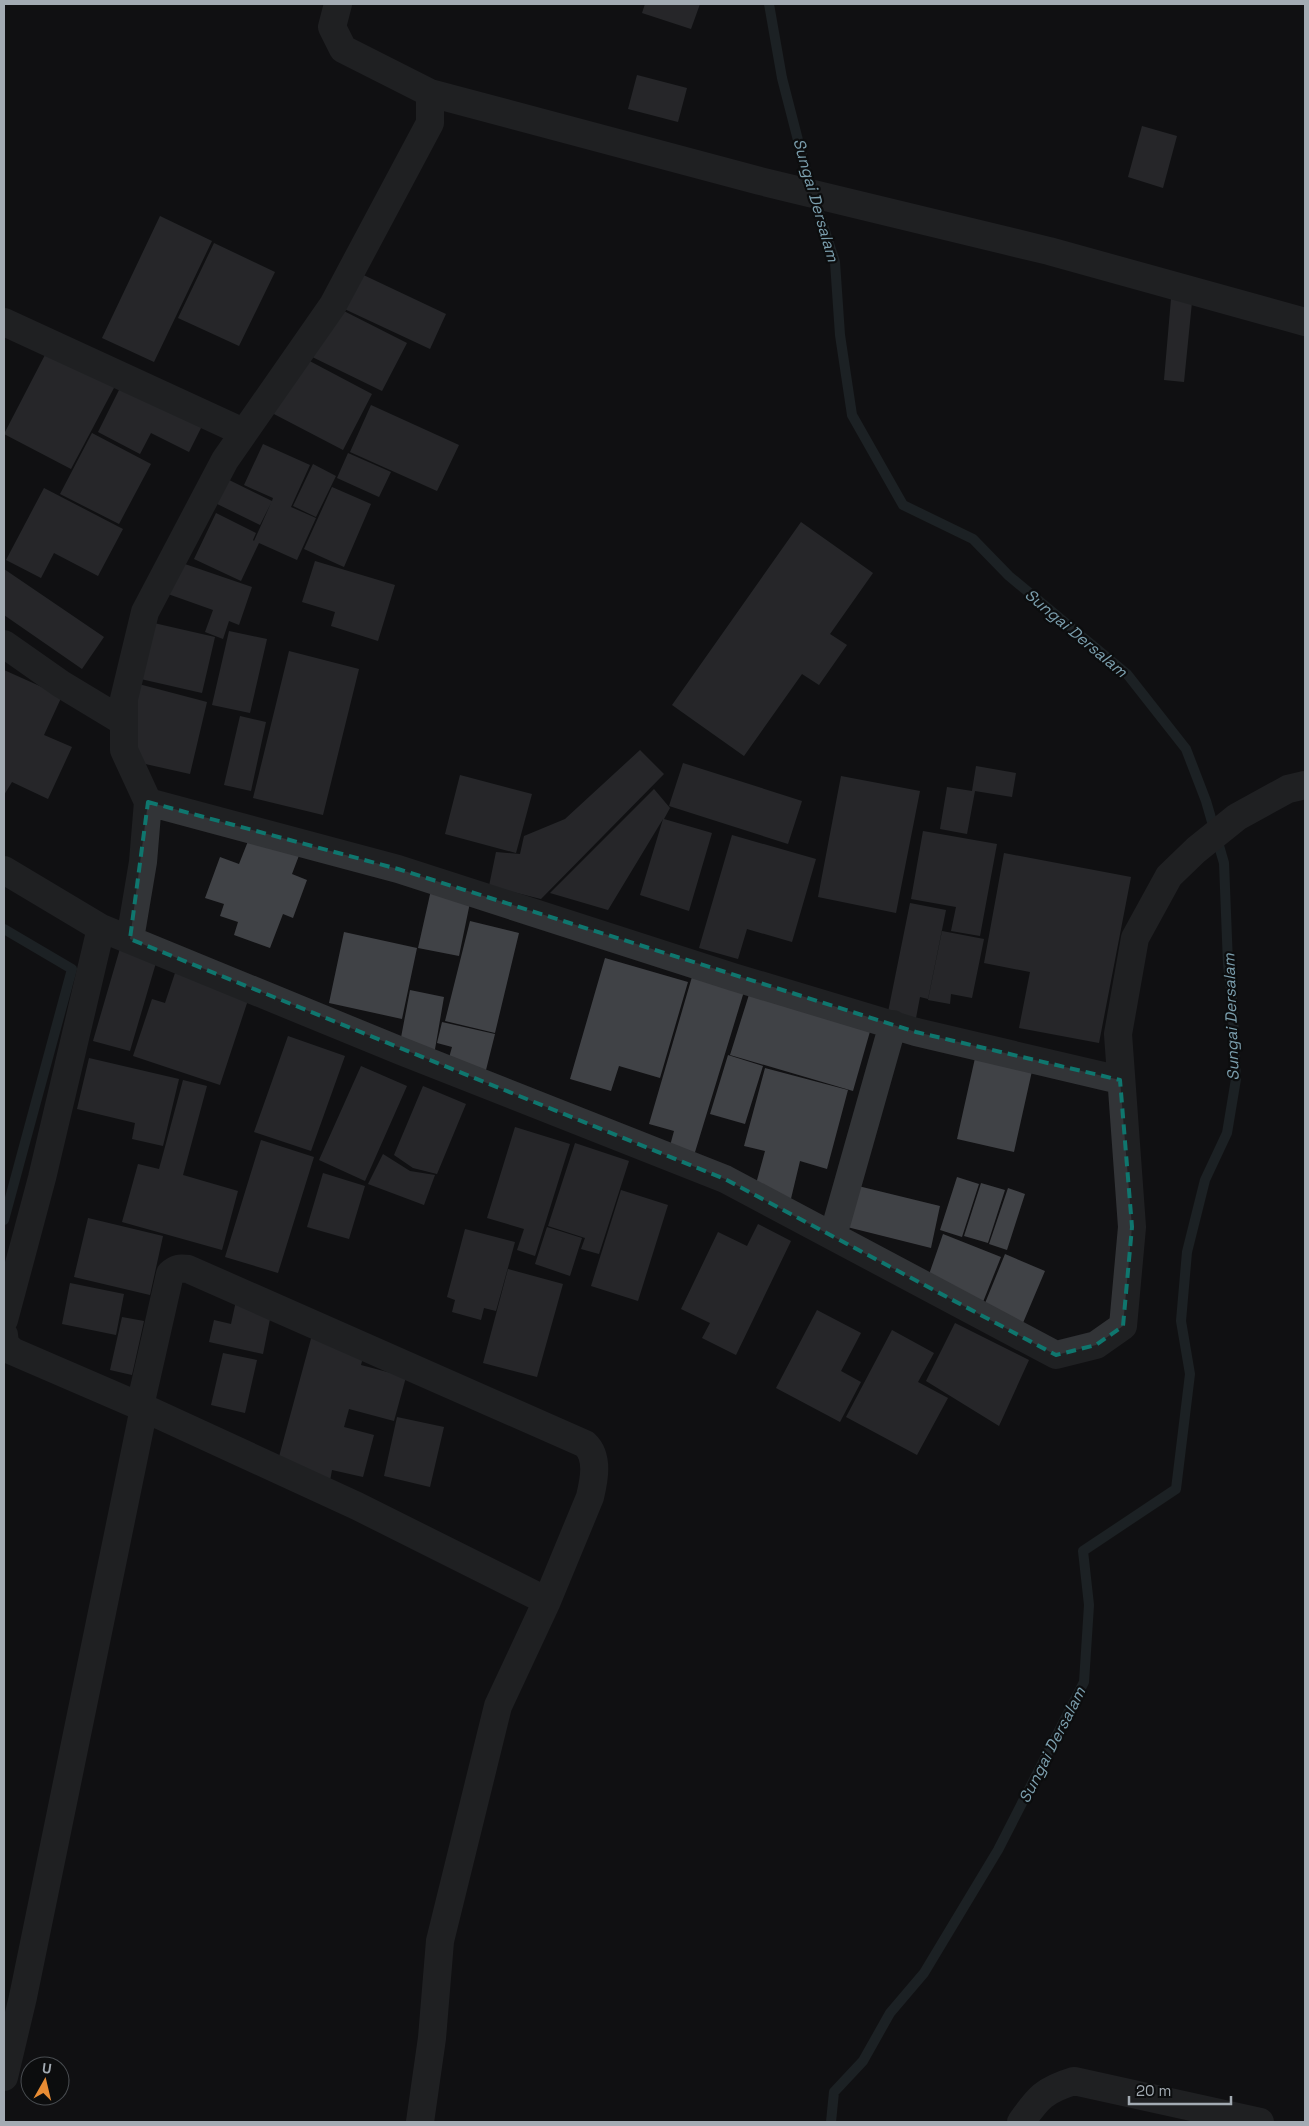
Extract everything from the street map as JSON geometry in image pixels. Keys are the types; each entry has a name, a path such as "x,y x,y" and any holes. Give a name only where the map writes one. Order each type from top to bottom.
{"street":[{"path":"338,4 332,27 343,49 430,93 760,181 1049,251 1305,322"},
{"path":"130,939 143,862 148,802 124,750 124,699 145,612 225,460 333,306 430,123 430,93"},
{"path":"4,322 243,432"},
{"path":"4,644 61,684 124,722"},
{"path":"4,870 101,928 401,1051 725,1179 1056,1354 1096,1345 1123,1326 1132,1227 1118,1034 1135,938 1169,876 1196,850 1237,817 1288,788 1305,786"},
{"path":"148,802 398,869 733,977 925,1034 1120,1080"},
{"path":"101,928 4,1337 12,1351 142,1407 357,1506 547,1601"},
{"path":"833,1236 893,1024"},
{"path":"4,2077 23,1998 170,1274 179,1268 205,1277 585,1444 593,1454 594,1481 590,1497 547,1601 498,1706 442,1932 432,2038 420,2122"},
{"path":"1021,2122 1037,2100 1053,2087 1074,2081 1260,2122"}],"highlighted area":[{"path":"148,802 398,869 916,1032 1120,1080 1132,1227 1123,1326 1096,1345 1056,1355 725,1179 130,939"}],"building":[{"path":"645,4 700,4 691,29 642,13"},
{"path":"637,75 687,88 678,122 628,109"},
{"path":"1142,126 1177,136 1163,188 1128,177"},
{"path":"160,216 212,241 154,362 102,338"},
{"path":"214,243 275,272 239,346 178,318"},
{"path":"355,271 446,314 430,349 338,306"},
{"path":"1171,299 1192,302 1184,382 1164,380"},
{"path":"334,306 407,343 382,391 302,352"},
{"path":"47,351 115,386 71,469 4,434"},
{"path":"302,357 372,394 343,450 272,413"},
{"path":"122,384 203,424 189,452 151,433 140,454 98,432"},
{"path":"371,405 459,445 437,491 350,452"},
{"path":"92,433 151,464 119,524 60,494"},
{"path":"263,444 310,465 291,507 316,518 297,560 259,543 241,581 194,559 216,513 256,533 254,541 271,503 260,525 207,499 219,475 272,501 273,498 244,485"},
{"path":"348,453 391,472 379,497 337,478"},
{"path":"313,464 336,476 316,517 293,506"},
{"path":"332,487 371,504 344,567 304,549"},
{"path":"44,488 123,529 98,576 54,553 41,578 6,560"},
{"path":"801,522 873,573 830,634 847,645 819,685 802,674 744,756 672,705"},
{"path":"315,561 395,585 378,641 331,626 335,612 302,602"},
{"path":"179,562 252,587 239,625 229,621 223,639 205,632 213,610 168,594"},
{"path":"4,569 104,637 82,669 4,615"},
{"path":"145,621 215,637 202,693 132,677"},
{"path":"229,631 267,639 250,713 212,705"},
{"path":"289,651 359,669 323,815 253,798"},
{"path":"4,670 62,696 44,735 72,747 48,799 12,782 4,795"},
{"path":"131,682 207,702 190,774 132,761"},
{"path":"240,716 266,722 251,791 224,785"},
{"path":"640,750 664,774 541,899 489,886 496,852 520,854 524,836 565,819"},
{"path":"683,763 802,801 788,844 669,806"},
{"path":"976,766 1016,773 1012,797 975,791 967,834 940,829 947,787 972,791"},
{"path":"460,775 532,794 516,853 445,834"},
{"path":"841,776 920,791 896,913 818,897"},
{"path":"654,789 670,808 664,819 712,833 689,911 640,895 663,819 608,910 550,893"},
{"path":"252,831 303,845 292,874 307,880 293,918 283,914 270,948 234,935 238,922 220,916 224,904 205,898 220,857 239,864"},
{"path":"923,831 997,844 980,936 951,931 956,907 911,899"},
{"path":"732,835 816,859 792,942 747,929 738,959 699,948"},
{"path":"1004,853 1131,877 1099,1043 1019,1028 1030,972 984,963"},
{"path":"433,881 472,893 459,956 418,948"},
{"path":"910,903 946,910 928,999 920,997 916,1018 888,1012"},
{"path":"470,921 519,933 495,1033 445,1021"},
{"path":"942,931 984,939 972,998 951,994 950,1004 928,1000"},
{"path":"344,932 417,948 402,1019 329,1003"},
{"path":"121,945 158,956 130,1051 93,1041"},
{"path":"605,958 688,982 660,1078 619,1066 611,1091 570,1079"},
{"path":"694,970 746,985 692,1162 668,1153 674,1131 649,1124"},
{"path":"175,973 249,997 220,1085 133,1056 152,999 165,1003"},
{"path":"752,985 873,1021 853,1091 730,1055"},
{"path":"410,990 444,997 434,1055 399,1048"},
{"path":"442,1022 495,1034 485,1074 447,1065 452,1047 437,1043"},
{"path":"288,1036 345,1056 311,1151 254,1132"},
{"path":"977,1049 1034,1062 1014,1152 957,1139"},
{"path":"728,1055 763,1066 745,1124 710,1114"},
{"path":"89,1058 179,1079 163,1146 132,1139 135,1123 77,1109"},
{"path":"361,1066 407,1086 365,1181 319,1160"},
{"path":"765,1068 848,1090 827,1169 800,1161 789,1207 754,1191 765,1151 744,1146"},
{"path":"183,1080 207,1086 183,1175 238,1191 222,1250 122,1222 138,1164 159,1169"},
{"path":"423,1086 466,1104 437,1174 413,1168 394,1155"},
{"path":"515,1127 570,1144 535,1256 517,1250 524,1229 487,1218"},
{"path":"261,1140 314,1157 278,1273 225,1257"},
{"path":"575,1143 629,1161 599,1254 581,1249 585,1238 548,1226"},
{"path":"383,1154 410,1171 435,1175 424,1205 368,1184"},
{"path":"323,1173 365,1186 349,1239 307,1227"},
{"path":"957,1177 979,1184 962,1237 940,1230"},
{"path":"981,1183 1005,1190 988,1243 964,1236"},
{"path":"850,1184 940,1206 931,1248 839,1225"},
{"path":"1008,1188 1025,1194 1007,1250 989,1244"},
{"path":"621,1190 668,1205 638,1301 591,1286"},
{"path":"88,1218 163,1236 150,1295 74,1277"},
{"path":"758,1224 791,1241 736,1355 702,1338 710,1323 681,1309 718,1232 747,1246"},
{"path":"547,1227 582,1238 570,1276 535,1264"},
{"path":"465,1229 515,1242 496,1311 484,1308 481,1320 452,1312 455,1300 447,1297"},
{"path":"943,1234 1001,1257 979,1312 926,1283"},
{"path":"1005,1254 1045,1271 1020,1330 981,1313"},
{"path":"508,1269 563,1284 537,1377 483,1363"},
{"path":"70,1283 124,1294 116,1335 62,1324"},
{"path":"236,1301 272,1309 263,1354 209,1342 214,1320 231,1324"},
{"path":"817,1310 861,1333 841,1371 861,1382 840,1422 776,1388"},
{"path":"122,1317 144,1321 132,1375 110,1370"},
{"path":"955,1323 1029,1360 999,1426 926,1381"},
{"path":"892,1330 934,1353 918,1382 948,1398 917,1455 846,1417"},
{"path":"312,1335 365,1349 361,1365 406,1377 394,1421 349,1409 344,1427 374,1435 363,1477 332,1470 330,1481 277,1464"},
{"path":"223,1353 257,1360 245,1413 211,1405"},
{"path":"397,1417 444,1427 430,1487 384,1476"}],"waterway":[{"name":"Sungai Dersalam","path":"769,4 782,78 808,179 835,262 840,335 852,415 903,505 973,539 1009,576 1127,674 1186,749 1206,801 1224,863 1228,964 1232,998 1236,1079 1227,1133 1205,1180 1187,1252 1181,1321 1190,1374 1176,1489 1083,1551 1089,1605 1084,1682 998,1850 924,1973 890,2013 863,2061 834,2092 831,2122"},
{"path":"4,929 72,969 4,1220"}]}
